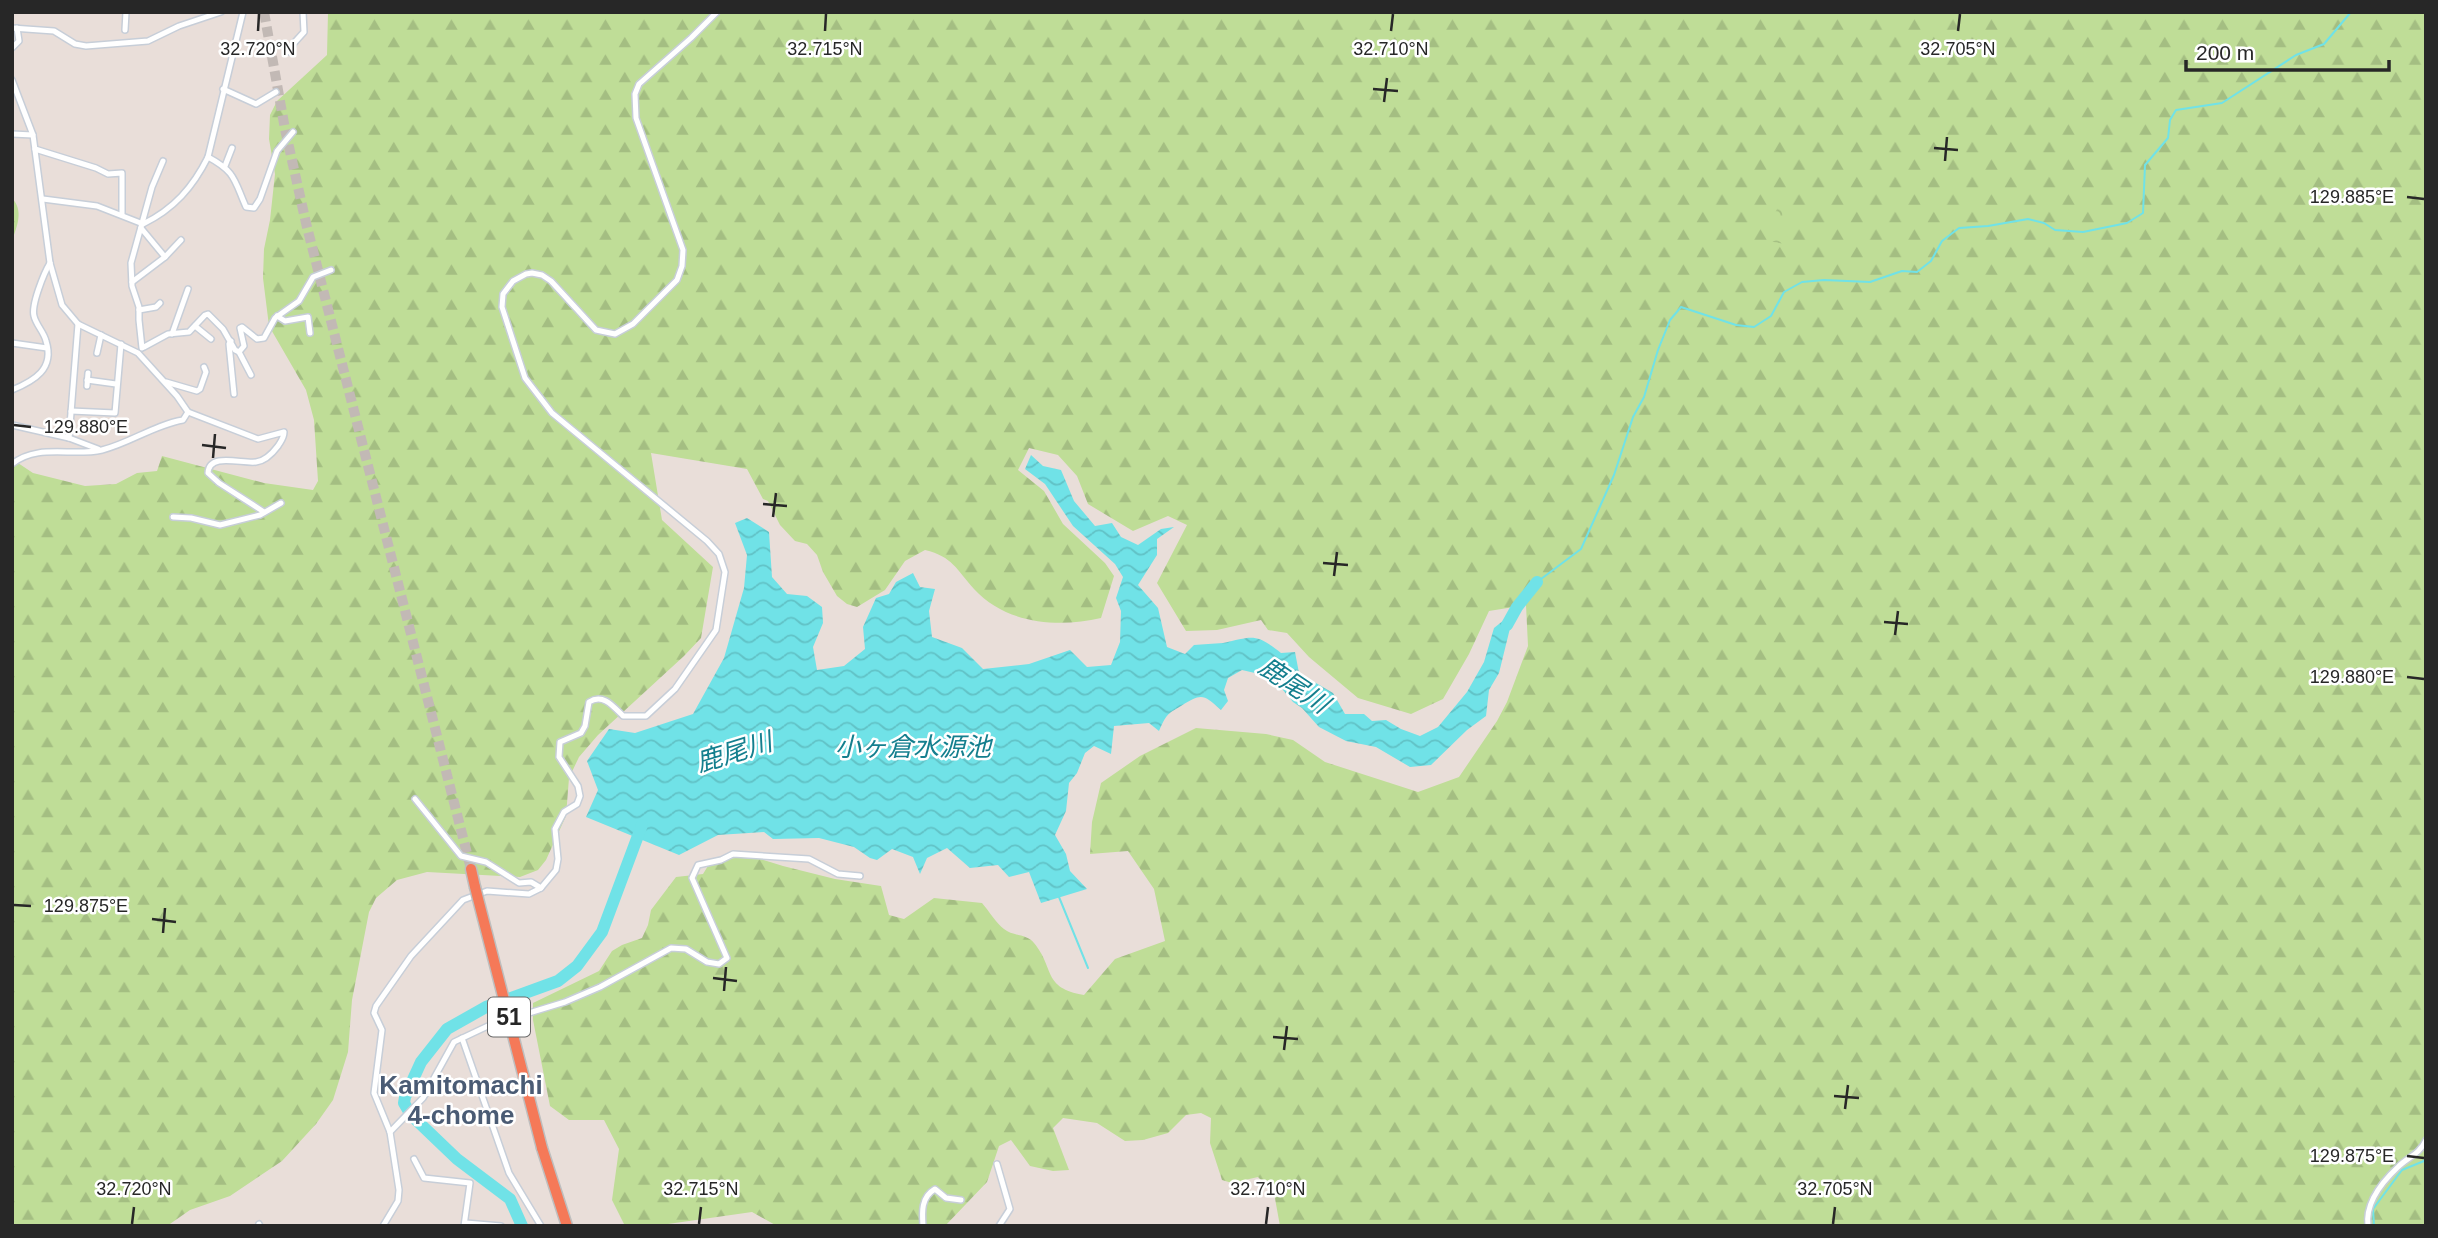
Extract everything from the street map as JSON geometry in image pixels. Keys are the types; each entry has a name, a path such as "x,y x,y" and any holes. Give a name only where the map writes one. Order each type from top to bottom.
{"highway":[{"name":"51","path":"471,869 542,1148 567,1226"}],"street":[{"path":"125,30 126,12"},
{"path":"189,12 192,21"},
{"path":"12,48 19,41 15,28 54,31 75,44 86,46 148,41 169,29 221,12"},
{"path":"142,226 177,202 199,174 208,157 243,12"},
{"path":"290,52 304,32 303,12"},
{"path":"383,1226 398,1201 399,1190 390,1132 374,1093 382,1030 374,1013 378,999 413,954 463,900 487,891 523,895 541,888 556,870 558,859 555,829 564,812 577,804 580,796 578,786 559,757 559,743 581,733 585,726 589,702 596,698 603,698 623,716 646,716 675,689 716,630 725,572 719,554 708,541 551,413 525,378 502,307 507,286 519,276 532,272 551,281 596,330 615,334 633,324 677,280 682,266 683,250 636,118 635,94 639,84 717,12"},
{"path":"12,80 33,135 50,263 61,305 78,324 138,353 188,412 258,439 284,432 284,438 270,456 258,462 219,460 208,468 208,473 219,483 264,512"},
{"path":"223,89 256,104 276,92"},
{"path":"208,157 225,166 237,182 246,207 254,208 260,199 277,151 293,132"},
{"path":"12,134 33,135"},
{"path":"225,166 232,148"},
{"path":"36,149 108,174 122,173 122,215"},
{"path":"144,347 131,263 152,187 163,161"},
{"path":"43,199 87,204 122,215 142,226 166,257"},
{"path":"132,282 166,257 181,240"},
{"path":"12,390 37,379 46,364 47,348 33,315 50,263"},
{"path":"239,352 244,346 240,328 261,340 267,335 276,316 299,301 313,277 331,270"},
{"path":"172,334 188,289"},
{"path":"139,310 156,307 160,303"},
{"path":"138,353 144,347 172,334 184,333 208,314 223,329 251,375"},
{"path":"276,316 285,321 308,317 310,333"},
{"path":"69,438 78,324"},
{"path":"195,326 211,339"},
{"path":"97,353 102,335"},
{"path":"231,341 229,344 233,394"},
{"path":"12,343 47,348"},
{"path":"71,411 115,413 121,344"},
{"path":"164,382 197,391 206,372 204,367"},
{"path":"87,380 116,384"},
{"path":"12,464 21,457 44,452 101,450 132,439 150,429 183,420 188,412"},
{"path":"12,425 69,438 101,450"},
{"path":"173,517 220,525 264,512 281,503"},
{"path":"415,799 461,856 486,862 519,883 531,882 541,888"},
{"path":"390,1132 413,1111 434,1080 454,1042 490,1025 565,1002 600,987 671,948 686,949 707,962 719,964 727,958 692,878 698,865 733,854 809,859 838,874 860,876"},
{"path":"462,1038 509,1174 541,1226"},
{"path":"2368,1226 2366,1212 2370,1204 2398,1166 2414,1156 2426,1140"},
{"path":"414,1159 424,1178 470,1183 465,1224 501,1226"},
{"path":"997,1164 1010,1209 999,1226"},
{"path":"923,1226 922,1207 929,1192 934,1189 946,1198 961,1200"}],"green space":[{"path":"328,12 2426,12 2426,1226 1280,1226 1274,1193 1258,1177 1232,1183 1222,1180 1210,1143 1211,1118 1201,1113 1186,1115 1168,1133 1143,1140 1125,1141 1097,1123 1063,1118 1053,1128 1069,1170 1053,1171 1030,1166 1011,1140 999,1146 987,1182 945,1226 777,1226 752,1212 654,1226 625,1226 612,1200 619,1149 604,1120 569,1120 550,1106 533,1020 533,1003 599,971 612,951 642,938 651,910 676,877 703,874 711,861 751,856 835,879 881,886 889,915 904,919 934,898 982,903 1004,929 1034,943 1055,982 1071,992 1084,995 1115,959 1165,941 1154,889 1128,851 1090,854 1092,822 1101,783 1140,756 1196,728 1266,734 1293,740 1325,762 1418,792 1459,777 1507,702 1528,646 1526,605 1489,611 1469,654 1443,699 1411,714 1358,698 1309,657 1287,633 1268,630 1261,620 1217,630 1186,631 1157,583 1187,525 1168,516 1133,531 1088,504 1077,476 1058,455 1029,448 1018,470 1044,491 1063,524 1105,563 1114,576 1101,618 1068,623 1050,622 1033,620 1001,610 974,589 948,560 925,550 905,561 885,590 857,607 847,604 837,596 817,555 807,544 795,541 780,525 747,469 651,453 662,520 713,567 701,638 598,735 579,757 569,778 566,816 546,860 538,870 520,877 427,872 397,880 376,898 369,912 352,1000 348,1052 333,1100 316,1124 282,1161 230,1196 190,1210 167,1226 12,1226 12,459 33,473 85,486 116,484 137,473 157,471 162,456 264,483 313,490 318,481 314,420 306,390 269,326 263,278 264,249 275,174 269,139 270,115 277,101 327,55"},
{"path":"12,198 19,213 12,241"},
{"path":"1778,207 1792,207 1784,244 1769,241 1771,221"}],"water":[{"name":"小ヶ倉水源池","path":"1031,455 1043,466 1061,470 1074,501 1095,526 1112,523 1121,537 1138,545 1161,529 1174,527 1157,539 1157,555 1138,585 1158,608 1167,647 1185,654 1194,645 1253,638 1265,642 1281,653 1295,652 1299,673 1333,693 1345,714 1364,714 1372,721 1386,720 1420,736 1438,727 1467,692 1484,662 1494,628 1514,612 1499,673 1489,690 1486,716 1467,730 1431,765 1410,767 1376,747 1346,741 1319,727 1272,677 1242,670 1228,678 1224,690 1228,701 1221,710 1206,698 1198,697 1170,713 1159,731 1149,723 1114,726 1111,754 1094,746 1085,753 1077,773 1069,783 1066,811 1055,835 1066,854 1070,871 1087,889 1041,903 1029,872 1009,877 998,865 970,868 947,848 927,858 920,874 913,857 892,849 877,860 854,847 819,838 773,839 764,832 718,835 679,855 586,817 598,790 587,761 609,729 635,733 693,714 724,658 744,588 747,555 735,523 747,518 769,532 772,577 787,594 807,596 822,607 823,623 813,647 817,670 844,666 865,649 863,627 876,598 889,594 896,582 913,573 920,587 935,589 929,611 932,637 962,648 983,669 1029,664 1070,650 1087,667 1111,665 1120,642 1121,611 1116,598 1123,577 1115,564 1073,526 1045,484 1025,469"}],"waterway":[{"path":"1537,582 1581,549 1614,475 1670,320 1681,307 1736,325 1754,327 1771,316 1784,292 1802,282 1870,282 1902,271 1917,272 1931,261 1942,241 1959,228 2028,219 2044,223 2055,230 2083,232 2127,223 2143,213 2145,165 2168,138 2170,120 2176,110 2222,103 2296,55 2324,44 2351,12"},
{"name":"鹿尾川","path":"1507,625 1537,582"},
{"name":"鹿尾川","path":"522,1226 510,1199 457,1159 411,1115 404,1103 405,1097 421,1062 447,1029 486,1007 558,981 577,966 602,932 642,825"},
{"path":"1059,897 1088,968"},
{"path":"2374,1226 2373,1209 2402,1170 2424,1161 2426,1157"}],"tunnel":[{"path":"264,12 285,129 306,223 471,869"}],"district":[{"name":"Kamitomachi 4-chome","path":"461,1100"}]}
